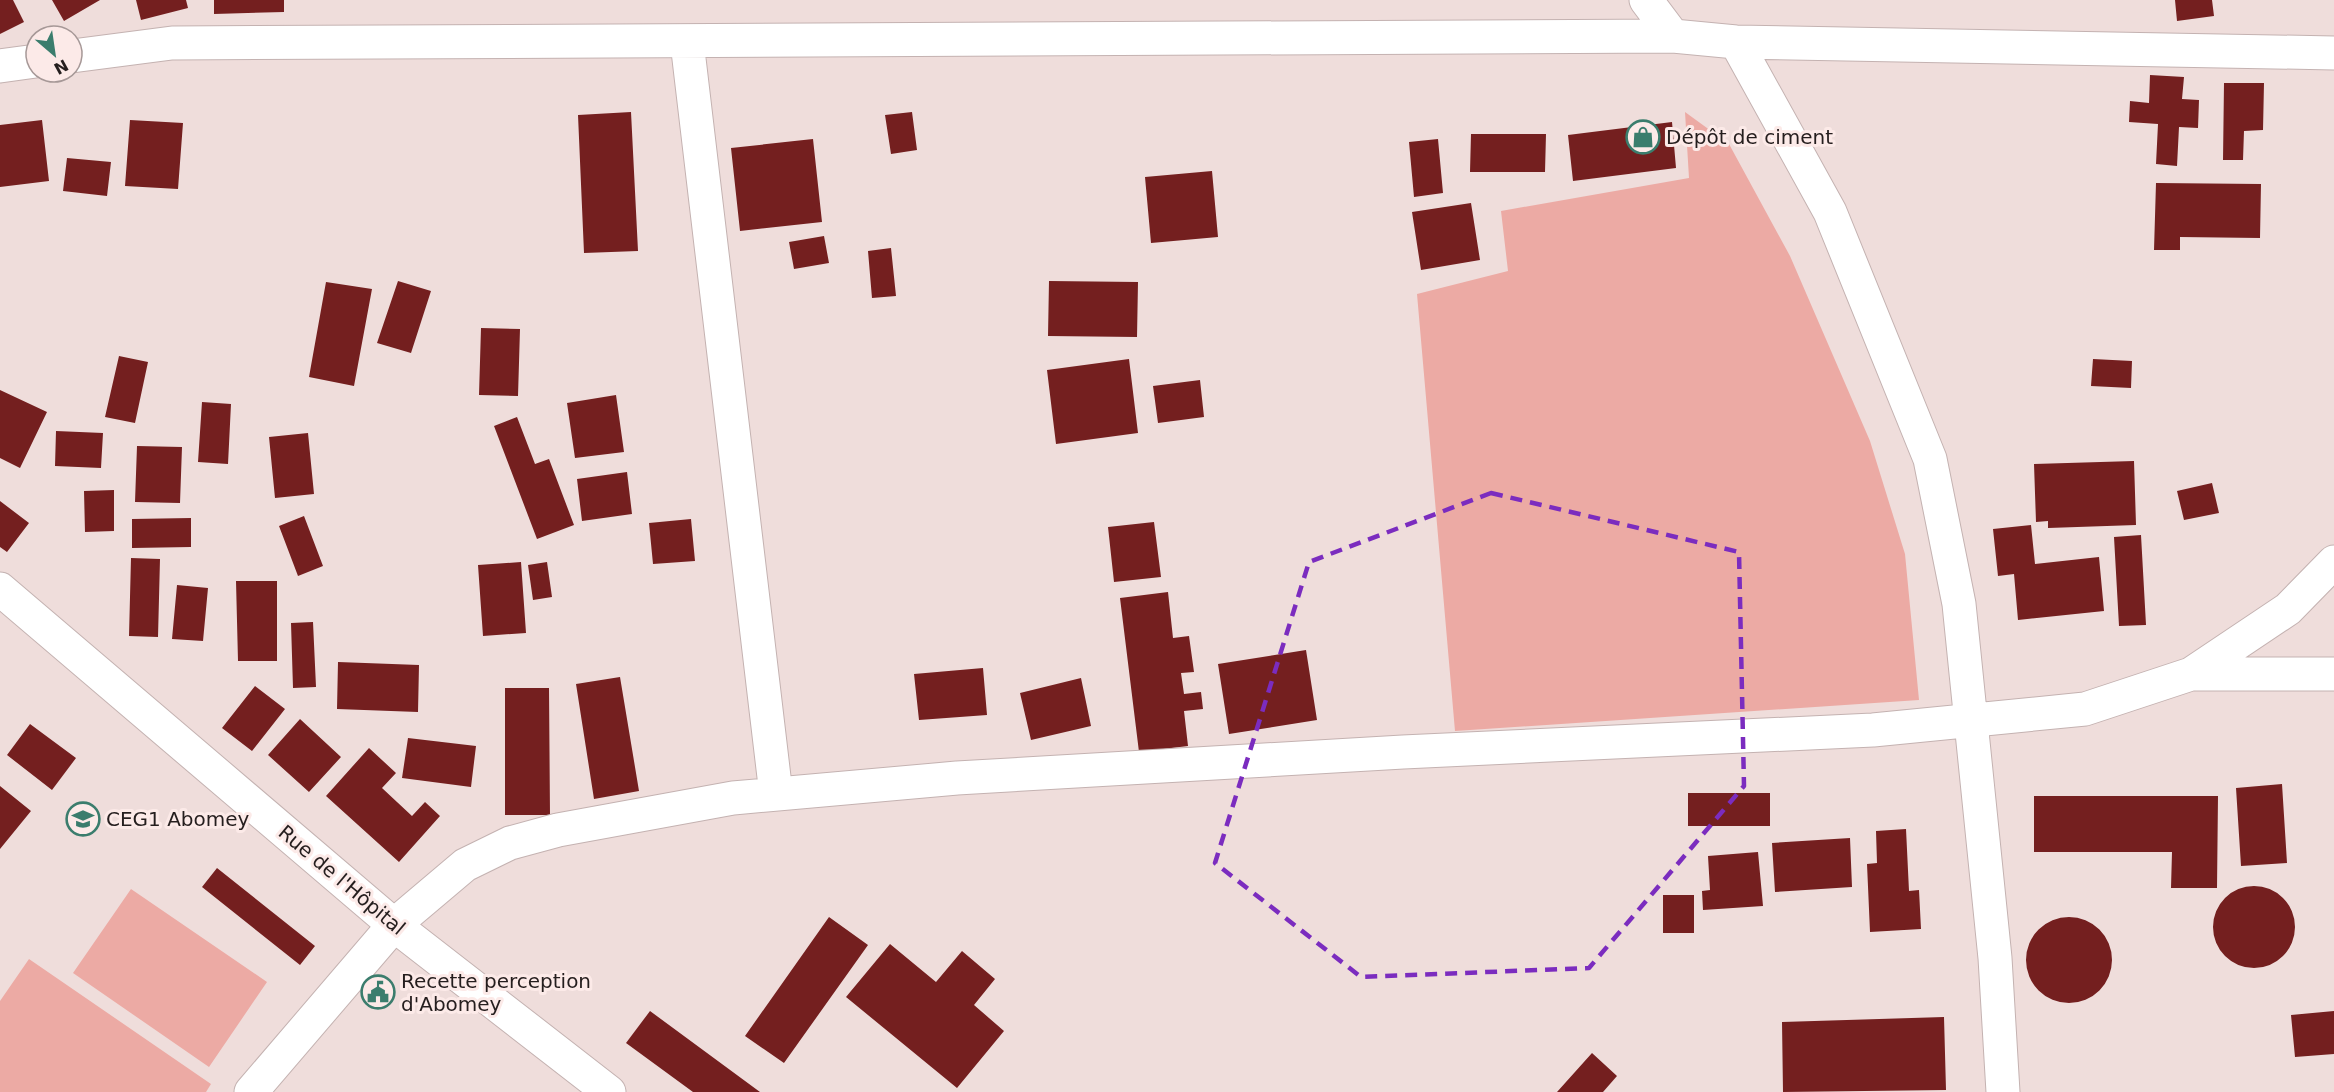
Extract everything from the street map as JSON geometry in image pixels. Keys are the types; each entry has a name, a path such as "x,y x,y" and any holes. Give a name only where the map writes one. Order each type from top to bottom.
{"street":[{"path":"1646,0 1673,36"},
{"path":"84,54 172,43 1673,36 1736,42 2334,53"},
{"path":"687,42 776,794"},
{"path":"1736,42 1830,212 1930,459 1959,604 1995,958 2004,1092"},
{"path":"0,66 24,63"},
{"path":"251,1092 394,925 465,865 510,843 558,830 733,798 957,778 1403,752 1873,730 2085,709 2191,674 2288,609 2334,562"},
{"name":"Rue de l'Hôpital","path":"0,589 394,925 609,1092"},
{"path":"2191,674 2334,674"}],"highlighted area":[{"path":"1491,493 1739,552 1744,786 1589,968 1361,977 1215,863 1309,562"}],"shaded area":[{"path":"1685,112 1729,144 1790,256 1870,441 1905,554 1919,700 1455,731 1417,294 1508,271 1501,211 1689,178"},
{"path":"131,889 267,982 209,1067 73,973"},
{"path":"29,959 211,1084 206,1092 0,1092 0,1001"}],"building":[{"path":"0,0 13,0 24,22 0,34"},
{"path":"52,0 100,0 64,21"},
{"path":"136,0 186,0 188,8 141,20"},
{"path":"214,0 284,0 284,12 214,14"},
{"path":"2175,0 2212,0 2214,16 2177,21"},
{"path":"2150,75 2184,77 2182,99 2199,100 2198,128 2179,127 2177,166 2156,164 2158,124 2129,122 2130,101 2149,103"},
{"path":"2224,83 2264,83 2263,130 2244,131 2243,160 2223,160"},
{"path":"631,112 638,251 584,253 578,115"},
{"path":"912,112 917,150 891,154 885,115"},
{"path":"42,120 49,181 0,187 0,125"},
{"path":"130,120 183,123 178,189 125,186"},
{"path":"1672,122 1676,168 1573,181 1568,135"},
{"path":"1471,134 1546,134 1545,172 1470,172"},
{"path":"813,139 822,222 740,231 731,148"},
{"path":"1438,139 1443,193 1414,197 1409,142"},
{"path":"67,158 111,162 107,196 63,191"},
{"path":"1212,171 1218,237 1151,243 1145,177"},
{"path":"2156,183 2261,184 2260,238 2180,237 2180,250 2154,250"},
{"path":"1471,203 1480,260 1421,270 1412,212"},
{"path":"824,236 829,263 794,269 789,242"},
{"path":"891,248 896,296 872,298 868,251"},
{"path":"398,281 431,291 411,353 377,343"},
{"path":"1049,281 1138,282 1137,337 1048,336"},
{"path":"326,282 372,289 354,386 309,377"},
{"path":"481,328 520,329 518,396 479,395"},
{"path":"119,356 148,362 135,423 105,417"},
{"path":"1129,359 1138,433 1056,444 1047,370"},
{"path":"2093,359 2132,361 2131,388 2091,386"},
{"path":"1200,380 1204,417 1158,423 1153,386"},
{"path":"0,390 47,412 20,468 0,458"},
{"path":"616,395 624,452 575,458 567,403"},
{"path":"202,402 231,404 228,464 198,462"},
{"path":"517,417 535,464 549,459 574,525 537,539 494,426"},
{"path":"56,431 103,433 101,468 55,466"},
{"path":"308,433 314,494 275,498 269,437"},
{"path":"137,446 182,447 180,503 135,502"},
{"path":"2134,461 2136,525 2048,528 2048,521 2036,522 2034,464"},
{"path":"627,472 632,514 582,521 577,479"},
{"path":"2212,483 2219,513 2184,520 2177,491"},
{"path":"114,490 114,531 85,532 84,491"},
{"path":"0,501 29,523 7,552 0,547"},
{"path":"304,516 323,566 298,576 279,526"},
{"path":"191,518 191,547 132,548 132,519"},
{"path":"691,519 695,561 653,564 649,523"},
{"path":"1154,522 1161,577 1114,582 1108,527"},
{"path":"2031,525 2035,564 2099,557 2104,611 2018,620 2014,574 1998,576 1993,529"},
{"path":"2141,535 2146,625 2119,626 2114,537"},
{"path":"131,558 160,559 158,637 129,636"},
{"path":"521,562 526,633 483,636 478,565"},
{"path":"547,562 552,597 533,600 528,565"},
{"path":"236,581 277,581 277,661 238,661"},
{"path":"177,585 208,588 203,641 172,639"},
{"path":"1168,592 1173,638 1189,636 1194,672 1181,673 1184,694 1201,692 1203,709 1184,711 1188,746 1139,752 1120,598"},
{"path":"313,622 316,687 293,688 291,623"},
{"path":"1306,650 1317,720 1229,734 1218,664"},
{"path":"338,662 419,665 418,712 337,709"},
{"path":"983,668 987,715 919,720 914,674"},
{"path":"620,677 639,791 594,799 576,684"},
{"path":"1081,678 1091,726 1031,740 1020,693"},
{"path":"255,686 285,709 252,751 222,728"},
{"path":"505,688 549,688 550,815 505,815"},
{"path":"300,719 341,757 309,792 268,755"},
{"path":"30,724 76,758 52,790 7,755"},
{"path":"408,738 476,746 471,787 402,778"},
{"path":"369,748 396,773 382,788 412,816 425,802 440,816 399,862 326,796"},
{"path":"2282,784 2287,863 2241,866 2236,788"},
{"path":"0,786 31,811 0,849"},
{"path":"1688,793 1770,793 1770,826 1688,826"},
{"path":"2034,796 2218,796 2217,888 2171,888 2172,852 2034,852"},
{"path":"1906,829 1909,891 1919,890 1921,929 1870,932 1867,864 1877,863 1876,831"},
{"path":"1850,838 1852,887 1775,892 1772,843"},
{"path":"1758,852 1763,906 1703,910 1702,891 1710,890 1708,856"},
{"path":"217,868 315,946 300,965 202,887"},
{"path":"2254,886 2270,889 2283,898 2292,911 2295,927 2292,943 2283,956 2270,965 2254,968 2238,965 2225,956 2216,943 2213,927 2216,911 2225,898 2238,889"},
{"path":"1663,895 1694,895 1694,933 1663,933"},
{"path":"829,917 868,945 784,1063 745,1036"},
{"path":"2069,917 2093,924 2105,936 2112,960 2105,984 2093,996 2069,1003 2045,996 2033,984 2026,960 2033,936 2045,924"},
{"path":"890,944 936,982 962,951 995,979 974,1005 1004,1031 957,1088 846,997"},
{"path":"650,1011 760,1092 693,1092 626,1043"},
{"path":"2334,1011 2334,1054 2295,1057 2291,1015"},
{"path":"1944,1017 1946,1090 1783,1092 1782,1022"},
{"path":"1592,1053 1617,1076 1603,1092 1557,1092"}],"place":[{"name":"Dépôt de ciment","path":"1643,137"},
{"name":"CEG1 Abomey","path":"83,819"},
{"name":"Recette perception d'Abomey","path":"378,992"}]}
